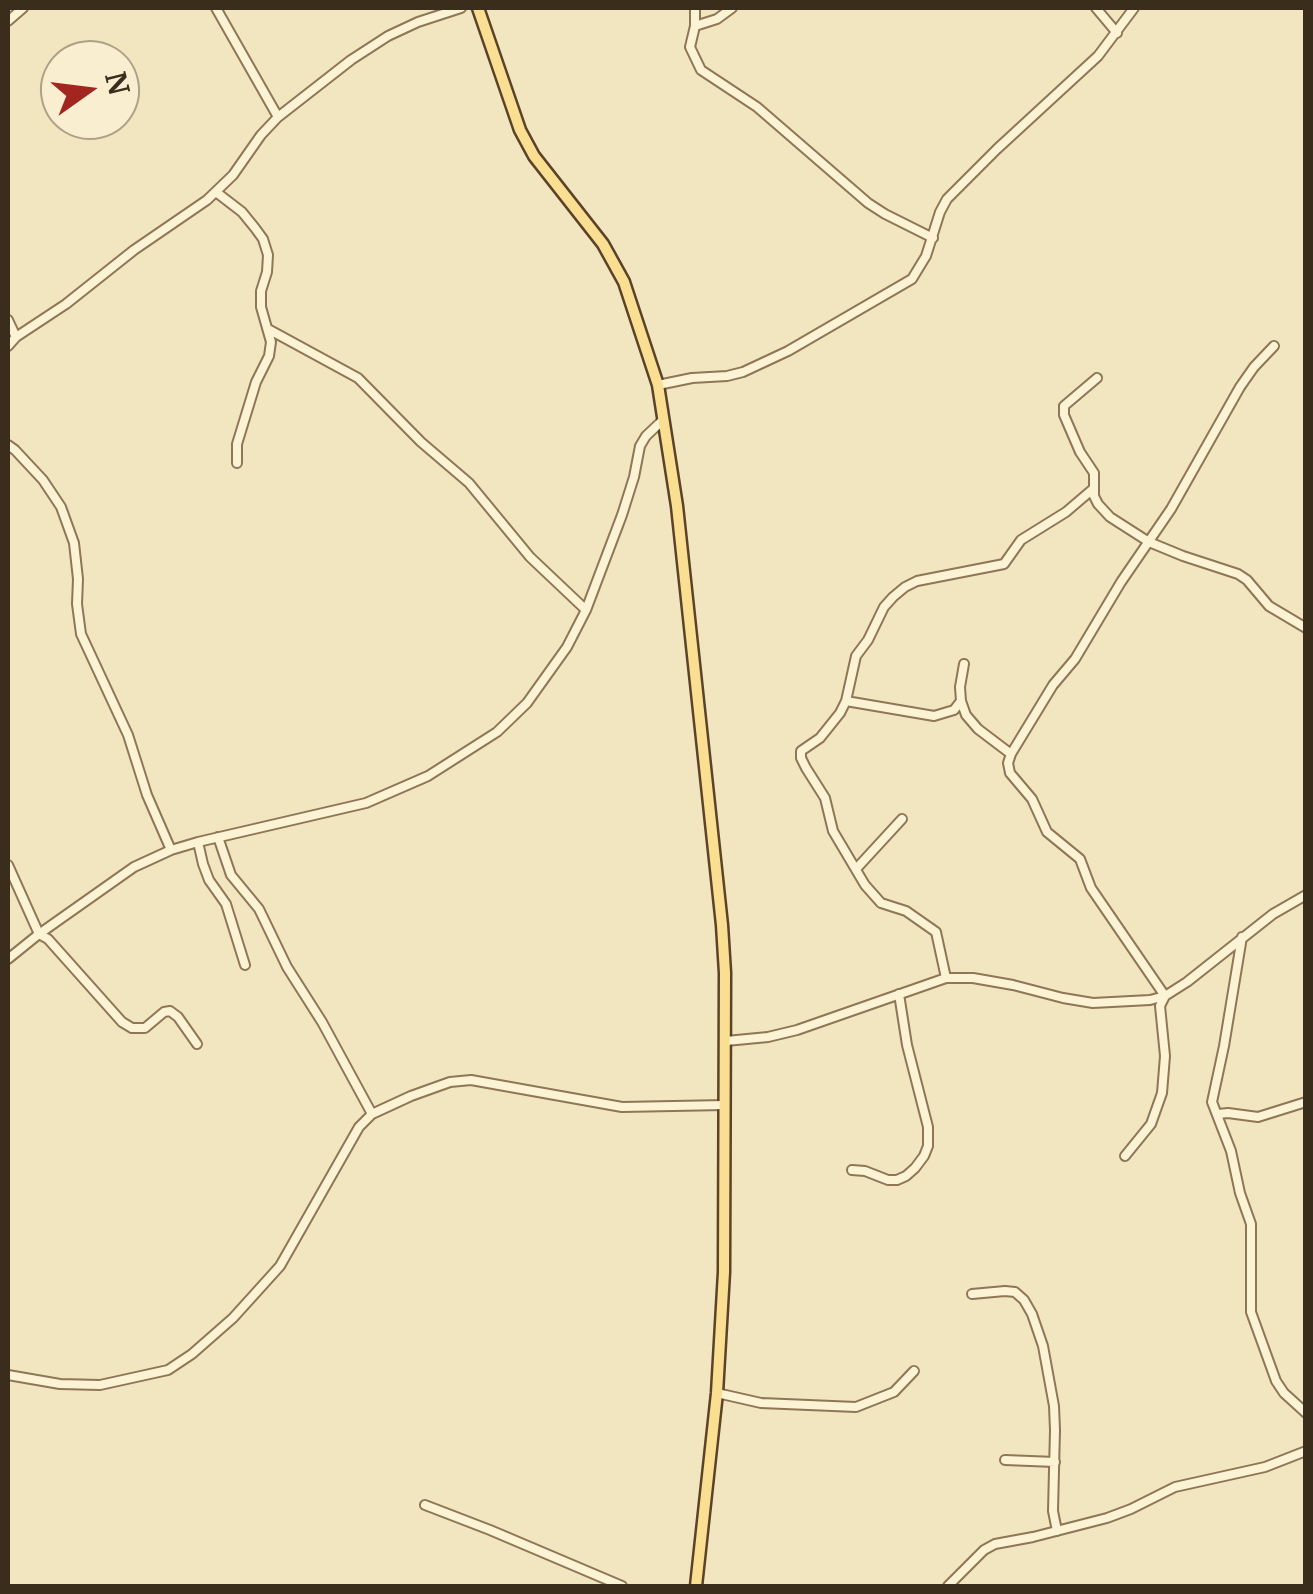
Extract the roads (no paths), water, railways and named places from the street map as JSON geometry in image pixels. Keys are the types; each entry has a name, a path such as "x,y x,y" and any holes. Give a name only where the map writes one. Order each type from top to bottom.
{"main road":[{"path":"478,8 520,130 534,156 602,244 624,282 658,385 685,565 722,925 726,1040 724,1272 717,1393 696,1586"}],"street":[{"path":"8,21 23,8"},
{"path":"216,8 278,117"},
{"path":"8,346 216,192 278,117 369,47 418,22 461,8"},
{"path":"695,8 690,47 701,70 757,107 868,203 933,238"},
{"path":"695,26 732,8"},
{"path":"1096,8 1117,33"},
{"path":"658,385 744,372 912,279 920,269 947,199 1098,56 1134,8"},
{"path":"216,192 242,212 263,239 268,255 261,308 271,342 246,411 237,444 237,463"},
{"path":"8,320 16,337"},
{"path":"268,329 358,378 468,483 530,557 586,610"},
{"path":"1165,996 1091,888 1080,859 1047,832 1035,804 1010,772 1008,763 1053,685 1075,659 1149,542 1240,387 1274,346"},
{"path":"1097,378 1071,398 1064,406 1064,415 1080,452 1094,472 1094,496 1110,517 1149,542 1238,574 1269,606 1306,628"},
{"path":"8,959 134,867 198,842 366,803 428,776 498,732 527,703 567,647 586,610 622,515 640,446 664,419"},
{"path":"8,445 44,480 61,507 74,543 81,634 121,718 171,850"},
{"path":"946,978 936,932 906,910 874,898 856,870 833,831 826,798 813,781 801,751 827,730 846,701 856,656 894,597 917,581 1004,564 1021,540 1066,512 1093,489"},
{"path":"964,664 960,687 966,715 1010,754"},
{"path":"846,701 934,716 954,710 961,701"},
{"path":"856,870 902,820"},
{"path":"218,837 232,875 259,909 287,968 322,1022 372,1114"},
{"path":"198,842 209,880 226,904 245,965"},
{"path":"8,865 39,934 48,939 122,1022 132,1028 145,1028 170,1011 196,1044"},
{"path":"726,1040 797,1030 946,978 1013,984 1093,1002 1122,1003 1165,996 1272,914 1306,894"},
{"path":"1242,937 1212,1102 1231,1151 1251,1224 1251,1312 1276,1380 1306,1413"},
{"path":"852,1170 897,1180 914,1168 928,1146 928,1127 899,994"},
{"path":"1125,1156 1151,1124 1162,1093 1166,1056 1160,1006 1165,996"},
{"path":"8,1375 60,1384 100,1384 168,1370 192,1354 233,1318 280,1266 359,1128 372,1114 411,1096 450,1082 472,1080 622,1106 725,1105"},
{"path":"1218,1114 1258,1117 1306,1102"},
{"path":"972,1294 1015,1292 1032,1314 1043,1346 1054,1406 1053,1511 1057,1531"},
{"path":"717,1393 761,1403 856,1407 894,1392 914,1371"},
{"path":"948,1586 995,1544 1119,1514 1176,1487 1265,1467 1306,1452"},
{"path":"1006,1460 1055,1462"},
{"path":"426,1505 622,1586"}]}
